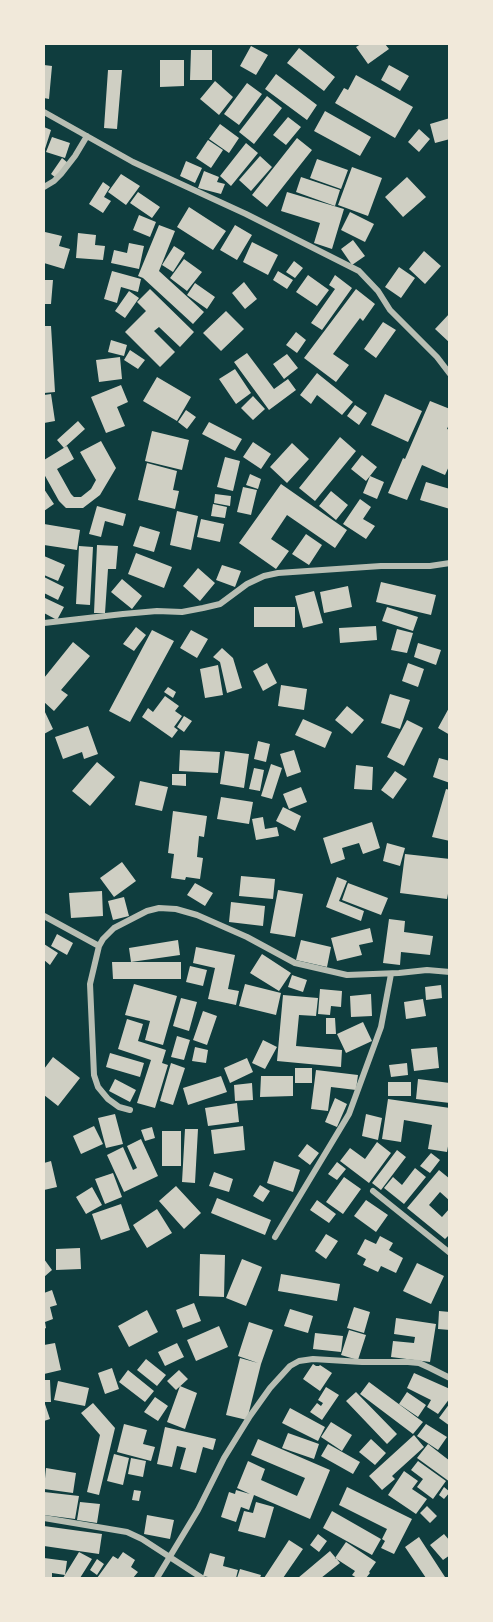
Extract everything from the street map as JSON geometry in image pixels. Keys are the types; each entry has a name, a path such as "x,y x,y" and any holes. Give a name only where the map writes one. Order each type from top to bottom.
{"street":[{"path":"44,112 133,162 246,214 359,272 378,291 390,310 437,357 450,374"},
{"path":"44,187 61,174 87,136"},
{"path":"44,623 157,611 182,612 220,604 247,584 264,576 278,573 381,566 430,566 450,563"},
{"path":"130,1110 119,1107 108,1100 98,1087 94,1075 90,984 99,946 103,939 114,928 136,916 159,908 176,909 214,922 295,963 347,975 427,970 450,972"},
{"path":"44,916 99,946"},
{"path":"275,1237 349,1114 381,1028 391,974"},
{"path":"374,1191 450,1253"},
{"path":"157,1578 250,1416 270,1388 290,1366 299,1361 313,1359 408,1362 418,1363 450,1378"},
{"path":"44,1518 127,1532 142,1539 202,1578"}],"building":[{"path":"361,44 385,44 389,49 368,64 356,47"},
{"path":"251,46 268,55 256,75 240,66"},
{"path":"299,48 335,77 324,91 287,63"},
{"path":"191,50 212,50 212,80 190,80"},
{"path":"160,60 184,60 184,86 160,87"},
{"path":"44,65 52,66 49,99 44,98"},
{"path":"389,65 409,76 400,91 381,80"},
{"path":"108,70 122,70 117,129 104,128"},
{"path":"276,74 317,105 307,120 265,89"},
{"path":"356,75 413,107 395,138 335,103 344,88 348,90"},
{"path":"215,81 233,97 219,115 200,99"},
{"path":"247,83 262,94 239,125 224,114"},
{"path":"267,96 282,108 254,144 239,132"},
{"path":"325,111 371,137 360,156 314,131"},
{"path":"288,117 301,127 286,145 273,135"},
{"path":"450,118 450,139 435,143 430,124"},
{"path":"220,124 239,138 229,153 209,139"},
{"path":"44,127 51,130 44,152"},
{"path":"419,129 430,139 419,152 408,142"},
{"path":"52,137 70,143 65,158 46,152"},
{"path":"297,138 312,150 267,207 252,195"},
{"path":"208,140 223,150 211,168 196,158"},
{"path":"246,143 258,153 231,186 220,176"},
{"path":"260,156 272,167 251,191 239,180"},
{"path":"62,158 68,163 56,178 51,174"},
{"path":"317,159 348,170 341,189 310,178"},
{"path":"186,161 202,168 195,183 180,176"},
{"path":"352,167 382,178 368,216 338,205"},
{"path":"204,171 219,177 217,182 225,184 221,194 198,188"},
{"path":"121,174 140,186 126,205 108,192"},
{"path":"301,177 340,190 335,206 296,192"},
{"path":"407,177 426,197 403,217 385,197"},
{"path":"103,182 110,187 104,197 111,201 103,213 89,204"},
{"path":"138,192 160,207 152,218 130,203"},
{"path":"287,192 344,209 332,249 314,243 320,223 281,211"},
{"path":"189,207 226,231 213,250 177,227"},
{"path":"350,212 374,224 365,242 341,230"},
{"path":"139,215 156,222 150,237 133,230"},
{"path":"159,225 175,231 159,271 204,312 193,324 138,276"},
{"path":"235,225 252,235 237,260 220,250"},
{"path":"45,232 62,236 59,246 70,249 64,269 44,263"},
{"path":"78,233 96,235 95,245 105,246 103,260 76,258"},
{"path":"353,240 365,256 352,265 341,249"},
{"path":"252,242 278,255 268,275 243,262"},
{"path":"129,243 144,246 139,269 111,263 114,250 127,253"},
{"path":"174,246 185,253 173,272 162,265"},
{"path":"424,251 441,266 425,284 409,269"},
{"path":"184,259 202,272 187,291 170,278"},
{"path":"294,261 303,268 295,278 286,272"},
{"path":"399,267 415,278 401,298 385,287"},
{"path":"112,271 141,279 138,292 121,287 117,303 104,299"},
{"path":"278,271 293,280 287,289 273,280"},
{"path":"308,275 329,290 317,306 296,292"},
{"path":"335,275 352,288 322,330 311,323 335,289 329,285"},
{"path":"44,280 53,280 51,304 44,304"},
{"path":"244,282 257,299 245,309 232,293"},
{"path":"195,283 215,297 207,309 187,295"},
{"path":"150,289 194,332 180,347 159,327 154,331 175,352 160,367 125,332 146,311 137,302"},
{"path":"356,289 375,304 363,321 360,318 333,354 349,365 336,382 304,358"},
{"path":"129,291 139,298 125,318 115,311"},
{"path":"226,311 244,329 221,351 203,333"},
{"path":"450,313 450,343 435,329"},
{"path":"383,322 396,330 376,358 364,349"},
{"path":"44,326 51,326 55,392 44,393"},
{"path":"296,332 306,340 297,353 286,345"},
{"path":"111,340 127,345 124,356 108,352"},
{"path":"130,350 145,360 138,369 124,360"},
{"path":"247,353 274,389 288,379 296,390 269,410 234,362"},
{"path":"287,354 298,368 284,379 273,364"},
{"path":"120,357 122,379 99,382 96,360"},
{"path":"235,369 251,393 236,404 219,379"},
{"path":"317,373 353,402 342,415 317,395 311,404 300,395"},
{"path":"157,377 191,397 177,421 143,401"},
{"path":"121,385 128,402 117,407 125,426 106,433 91,397"},
{"path":"51,394 55,421 44,423 44,395"},
{"path":"385,394 422,411 408,442 371,425"},
{"path":"253,396 265,409 253,420 241,408"},
{"path":"430,401 450,409 450,422 447,429 450,430 450,464 445,475 422,465 407,500 388,493"},
{"path":"355,405 367,413 359,425 347,416"},
{"path":"186,410 196,417 187,429 178,422"},
{"path":"78,421 85,429 64,448 57,440"},
{"path":"209,422 242,439 235,451 202,434"},
{"path":"152,431 189,440 182,470 145,461"},
{"path":"340,437 356,451 315,501 299,488"},
{"path":"101,441 116,468 100,495 83,508 66,508 59,501 44,474 44,460 67,446 74,459 57,469 71,494 74,497 81,497 91,489 96,480 80,452"},
{"path":"253,442 271,454 261,469 243,457"},
{"path":"292,443 309,459 287,483 270,467"},
{"path":"362,455 377,467 366,481 351,469"},
{"path":"225,457 240,461 233,491 217,487"},
{"path":"147,463 177,471 173,490 179,491 175,509 138,500"},
{"path":"250,474 261,479 258,489 246,485"},
{"path":"370,476 384,482 377,499 363,493"},
{"path":"426,482 450,489 450,509 420,500"},
{"path":"281,484 347,530 335,548 287,515 271,539 289,551 276,569 239,543"},
{"path":"243,487 257,490 251,515 237,512"},
{"path":"44,489 54,504 44,511"},
{"path":"331,491 348,505 336,520 319,506"},
{"path":"215,494 231,496 230,506 214,503"},
{"path":"360,499 371,507 363,519 375,526 366,539 343,524"},
{"path":"213,504 227,507 225,518 211,516"},
{"path":"97,506 126,514 123,526 105,521 101,537 89,534"},
{"path":"177,511 198,516 191,550 170,545"},
{"path":"201,519 224,524 220,542 197,537"},
{"path":"44,524 80,530 77,550 44,545"},
{"path":"140,526 160,532 154,552 133,546"},
{"path":"306,534 322,545 309,565 292,554"},
{"path":"97,545 118,546 116,569 108,569 105,613 94,613"},
{"path":"79,546 93,547 90,605 76,604"},
{"path":"136,553 172,567 164,588 128,574"},
{"path":"44,556 65,565 58,581 44,575"},
{"path":"222,565 241,571 235,587 216,580"},
{"path":"198,568 215,583 200,601 183,586"},
{"path":"44,577 64,587 58,600 44,593"},
{"path":"122,579 142,596 132,609 111,592"},
{"path":"381,582 436,595 431,615 376,602"},
{"path":"348,586 352,607 324,613 320,592"},
{"path":"314,591 323,623 303,628 295,596"},
{"path":"45,598 64,607 57,620 44,613"},
{"path":"254,607 295,607 295,627 254,627"},
{"path":"387,607 418,617 413,631 382,621"},
{"path":"376,626 377,640 340,643 339,628"},
{"path":"136,627 146,635 134,651 123,644"},
{"path":"397,629 413,633 407,653 391,650"},
{"path":"152,630 174,641 130,722 109,711"},
{"path":"191,630 208,639 197,658 180,648"},
{"path":"73,642 90,656 61,690 68,695 54,711 44,702 44,678"},
{"path":"418,643 441,650 436,665 414,657"},
{"path":"222,648 233,658 242,688 227,693 220,662 213,657"},
{"path":"267,663 277,683 263,691 253,671"},
{"path":"408,663 424,669 418,687 402,681"},
{"path":"218,665 223,695 205,698 200,669"},
{"path":"281,685 307,689 304,710 278,706"},
{"path":"168,687 176,692 173,698 164,692"},
{"path":"390,694 410,700 400,729 381,723"},
{"path":"165,696 179,706 175,711 182,716 174,727 178,730 172,738 142,717 148,708 153,712"},
{"path":"347,706 364,720 352,734 335,720"},
{"path":"450,706 450,735 438,728"},
{"path":"44,710 53,729 44,734"},
{"path":"184,716 192,721 184,732 177,727"},
{"path":"303,719 332,732 325,748 295,735"},
{"path":"407,720 423,728 404,766 387,757"},
{"path":"88,726 98,754 84,759 82,752 63,759 55,737"},
{"path":"258,741 270,744 266,762 254,759"},
{"path":"180,750 220,752 218,773 179,771"},
{"path":"294,750 301,772 287,777 280,754"},
{"path":"225,751 249,754 244,788 220,784"},
{"path":"439,758 450,761 450,783 433,777"},
{"path":"97,762 115,777 90,806 72,791"},
{"path":"271,764 282,768 272,799 261,796"},
{"path":"356,765 373,767 372,790 354,789"},
{"path":"254,768 264,770 260,791 249,789"},
{"path":"395,771 407,779 393,799 381,790"},
{"path":"172,774 186,774 186,786 172,785"},
{"path":"140,781 168,787 162,811 135,805"},
{"path":"301,787 307,802 289,809 283,794"},
{"path":"446,789 450,790 450,841 432,837"},
{"path":"221,797 253,802 249,824 217,819"},
{"path":"283,807 301,816 295,831 276,821"},
{"path":"173,811 207,816 204,837 199,836 197,857 203,858 200,879 171,878 174,854 168,853"},
{"path":"263,817 265,829 277,827 279,836 256,840 252,819"},
{"path":"372,822 380,848 363,854 359,843 342,848 345,859 331,864 323,838"},
{"path":"387,843 405,848 400,866 383,861"},
{"path":"405,854 450,859 447,899 400,893"},
{"path":"122,862 136,881 114,897 100,878"},
{"path":"241,876 275,879 273,899 239,896"},
{"path":"337,877 347,881 339,901 364,911 361,921 326,907"},
{"path":"195,883 213,893 205,906 187,895"},
{"path":"348,883 388,898 381,915 342,900"},
{"path":"278,890 303,894 295,937 270,933"},
{"path":"102,891 103,916 71,918 69,893"},
{"path":"124,897 129,916 113,920 108,901"},
{"path":"231,902 265,906 263,926 229,922"},
{"path":"389,919 405,921 404,932 433,936 430,955 401,952 400,965 383,963"},
{"path":"370,928 373,942 359,945 362,955 337,961 331,938"},
{"path":"57,934 73,943 67,955 51,946"},
{"path":"178,940 180,955 131,962 129,948"},
{"path":"301,940 331,947 327,967 296,960"},
{"path":"44,944 58,953 50,965 44,960"},
{"path":"196,947 235,955 228,989 239,991 236,1005 208,999 215,968 193,963"},
{"path":"262,954 291,973 279,991 250,973"},
{"path":"112,962 181,962 181,979 113,979"},
{"path":"190,966 207,970 203,986 186,982"},
{"path":"292,975 307,980 303,992 288,987"},
{"path":"134,984 177,996 163,1045 145,1040 150,1021 125,1015"},
{"path":"245,984 281,993 276,1015 239,1006"},
{"path":"441,985 442,998 426,1000 425,987"},
{"path":"320,989 342,991 341,1007 331,1006 330,1015 318,1014"},
{"path":"371,994 372,1016 351,1017 350,996"},
{"path":"283,995 318,998 316,1016 299,1015 296,1046 342,1050 341,1067 277,1061"},
{"path":"181,998 197,1002 189,1031 173,1026"},
{"path":"423,999 426,1016 406,1019 404,1002"},
{"path":"203,1011 217,1016 207,1045 193,1040"},
{"path":"326,1018 335,1018 336,1034 326,1034"},
{"path":"127,1019 143,1024 138,1041 166,1050 162,1063 168,1065 155,1108 137,1103 151,1060 118,1049"},
{"path":"363,1022 372,1041 346,1053 337,1034"},
{"path":"177,1036 190,1040 184,1060 171,1057"},
{"path":"263,1040 277,1047 265,1069 252,1063"},
{"path":"195,1047 208,1050 206,1063 192,1061"},
{"path":"437,1047 439,1068 414,1071 411,1049"},
{"path":"110,1053 144,1063 140,1077 106,1067"},
{"path":"53,1057 80,1078 58,1106 44,1095 44,1069"},
{"path":"247,1058 253,1072 230,1083 224,1068"},
{"path":"171,1063 185,1068 173,1105 160,1101"},
{"path":"407,1063 408,1075 391,1077 389,1065"},
{"path":"295,1068 312,1068 312,1083 295,1083"},
{"path":"316,1070 358,1075 356,1090 331,1087 328,1111 311,1109"},
{"path":"221,1076 227,1092 188,1105 183,1088"},
{"path":"261,1076 293,1076 293,1096 260,1097"},
{"path":"115,1079 136,1090 130,1102 109,1091"},
{"path":"418,1079 450,1083 450,1103 416,1099"},
{"path":"388,1082 411,1082 411,1096 388,1096"},
{"path":"252,1083 253,1100 235,1101 234,1085"},
{"path":"335,1098 347,1104 337,1127 325,1122"},
{"path":"388,1099 450,1108 450,1135 447,1152 428,1149 432,1125 404,1120 401,1142 382,1139"},
{"path":"237,1103 239,1122 208,1126 205,1108"},
{"path":"115,1114 123,1144 106,1148 98,1118"},
{"path":"366,1114 382,1118 378,1140 362,1136"},
{"path":"94,1126 103,1144 81,1154 73,1136"},
{"path":"243,1126 245,1150 214,1154 211,1130"},
{"path":"152,1127 155,1138 145,1141 141,1130"},
{"path":"185,1129 198,1129 195,1183 182,1182"},
{"path":"162,1131 181,1131 181,1166 162,1166"},
{"path":"141,1139 158,1176 124,1192 107,1155 123,1147 133,1170 137,1168 127,1146"},
{"path":"377,1142 391,1153 369,1183 340,1161 350,1148 365,1159"},
{"path":"307,1144 319,1153 310,1165 298,1156"},
{"path":"397,1150 406,1157 381,1190 372,1183"},
{"path":"431,1153 440,1160 430,1173 420,1166"},
{"path":"51,1161 57,1187 44,1190 44,1163"},
{"path":"274,1161 300,1170 293,1192 267,1183"},
{"path":"337,1162 346,1169 337,1180 328,1174"},
{"path":"415,1168 426,1177 404,1204 384,1188 393,1177 402,1185"},
{"path":"439,1170 450,1179 450,1201 440,1192 429,1205 442,1217 450,1208 450,1234 445,1239 407,1208"},
{"path":"214,1172 233,1179 229,1192 209,1186"},
{"path":"113,1173 122,1197 105,1204 95,1179"},
{"path":"344,1177 361,1189 343,1214 326,1202"},
{"path":"260,1185 270,1191 263,1202 253,1196"},
{"path":"176,1186 201,1213 184,1229 159,1201"},
{"path":"92,1187 102,1205 86,1214 76,1197"},
{"path":"217,1198 271,1220 265,1235 211,1213"},
{"path":"317,1200 336,1214 329,1223 310,1210"},
{"path":"366,1200 388,1215 376,1232 354,1216"},
{"path":"121,1204 130,1230 101,1240 92,1214"},
{"path":"157,1209 172,1233 147,1248 133,1225"},
{"path":"326,1234 338,1241 326,1259 315,1251"},
{"path":"380,1236 393,1243 389,1250 403,1258 396,1273 381,1266 378,1272 363,1265 366,1259 357,1254 365,1239 376,1244"},
{"path":"80,1248 81,1269 56,1270 56,1249"},
{"path":"200,1254 225,1255 224,1297 199,1296"},
{"path":"44,1259 52,1270 44,1277"},
{"path":"242,1259 262,1267 246,1306 226,1298"},
{"path":"417,1263 444,1276 431,1304 403,1291"},
{"path":"281,1274 340,1284 337,1301 278,1291"},
{"path":"52,1290 57,1305 50,1307 53,1319 45,1322 46,1328 44,1329 44,1293"},
{"path":"194,1303 201,1321 183,1328 176,1310"},
{"path":"354,1307 370,1312 364,1333 347,1328"},
{"path":"290,1309 313,1316 308,1333 284,1326"},
{"path":"147,1310 158,1332 129,1347 118,1326"},
{"path":"439,1311 450,1312 450,1330 438,1329"},
{"path":"396,1318 436,1324 430,1362 391,1357 393,1341 414,1343 415,1337 394,1334"},
{"path":"249,1322 273,1330 261,1364 247,1420 226,1415 240,1358 258,1363 238,1356"},
{"path":"219,1326 228,1347 196,1361 187,1340"},
{"path":"349,1330 366,1335 358,1360 341,1355"},
{"path":"315,1333 343,1336 341,1352 313,1349"},
{"path":"55,1343 61,1370 44,1374 44,1345"},
{"path":"177,1343 184,1357 165,1366 158,1352"},
{"path":"146,1359 166,1375 157,1386 137,1370"},
{"path":"313,1364 320,1365 332,1373 320,1391 303,1379"},
{"path":"112,1368 119,1389 105,1394 98,1373"},
{"path":"128,1370 154,1391 145,1402 119,1382"},
{"path":"179,1370 188,1379 176,1390 167,1381"},
{"path":"414,1373 450,1389 450,1398 438,1414 427,1407 431,1400 407,1388"},
{"path":"44,1380 50,1380 51,1402 44,1402"},
{"path":"58,1381 89,1388 85,1406 54,1400"},
{"path":"369,1382 423,1422 413,1434 360,1394"},
{"path":"180,1386 197,1393 185,1429 167,1422"},
{"path":"326,1387 339,1395 322,1420 310,1412 317,1403 321,1406 323,1403 318,1400"},
{"path":"356,1392 397,1434 387,1444 346,1401"},
{"path":"407,1392 426,1405 418,1417 399,1404"},
{"path":"155,1397 168,1406 158,1421 144,1412"},
{"path":"93,1403 115,1428 99,1495 87,1492 100,1435 81,1413"},
{"path":"450,1403 450,1426 439,1418"},
{"path":"44,1404 50,1419 44,1421"},
{"path":"290,1408 325,1427 318,1441 282,1423"},
{"path":"331,1422 352,1435 342,1451 321,1437"},
{"path":"124,1424 147,1430 143,1444 155,1447 151,1461 117,1452"},
{"path":"426,1424 447,1437 438,1450 417,1436"},
{"path":"165,1427 216,1439 213,1450 203,1447 196,1473 180,1469 186,1448 177,1446 172,1467 157,1464"},
{"path":"288,1433 319,1444 314,1459 282,1448"},
{"path":"414,1435 424,1447 392,1476 395,1479 382,1490 369,1476"},
{"path":"258,1439 330,1470 310,1519 254,1495 249,1510 241,1507 236,1522 221,1517 229,1492 235,1494 236,1490 250,1494 237,1488 248,1461 265,1469 261,1480 297,1496 305,1478 251,1455"},
{"path":"371,1439 386,1453 375,1465 359,1452"},
{"path":"328,1444 360,1462 353,1474 321,1456"},
{"path":"428,1444 450,1461 450,1482 417,1458"},
{"path":"114,1454 129,1458 123,1485 107,1481"},
{"path":"131,1458 146,1461 143,1477 128,1474"},
{"path":"418,1461 446,1481 433,1499 417,1487 423,1479 411,1470"},
{"path":"46,1468 76,1473 73,1493 44,1489"},
{"path":"404,1471 418,1481 412,1489 427,1499 416,1514 388,1495"},
{"path":"347,1487 412,1519 394,1554 381,1548 387,1529 339,1505"},
{"path":"444,1487 450,1492 444,1499 439,1495"},
{"path":"134,1490 141,1491 139,1501 132,1500"},
{"path":"44,1492 79,1496 75,1519 44,1515"},
{"path":"80,1502 100,1504 97,1523 77,1520"},
{"path":"256,1502 274,1507 265,1538 238,1531 244,1511 253,1513"},
{"path":"427,1506 437,1516 430,1523 420,1513"},
{"path":"332,1511 381,1539 372,1555 323,1528"},
{"path":"147,1515 174,1520 170,1539 144,1534"},
{"path":"44,1526 102,1534 99,1554 44,1546"},
{"path":"318,1534 327,1541 319,1552 310,1545"},
{"path":"444,1534 450,1541 450,1555 443,1560 430,1545"},
{"path":"419,1537 445,1577 426,1578 405,1547"},
{"path":"289,1540 303,1549 283,1578 264,1578"},
{"path":"346,1542 376,1562 366,1578 357,1578 352,1575 355,1571 335,1558"},
{"path":"330,1551 340,1563 321,1578 298,1578"},
{"path":"79,1552 92,1559 80,1578 63,1578"},
{"path":"123,1552 135,1560 131,1567 138,1572 133,1578 97,1578 113,1556 118,1559"},
{"path":"210,1553 225,1557 223,1566 238,1570 236,1578 203,1576"},
{"path":"44,1558 67,1561 65,1575 52,1573 52,1578 44,1578"},
{"path":"97,1559 104,1564 97,1575 90,1570"},
{"path":"240,1569 261,1575 260,1578 237,1578"}]}
